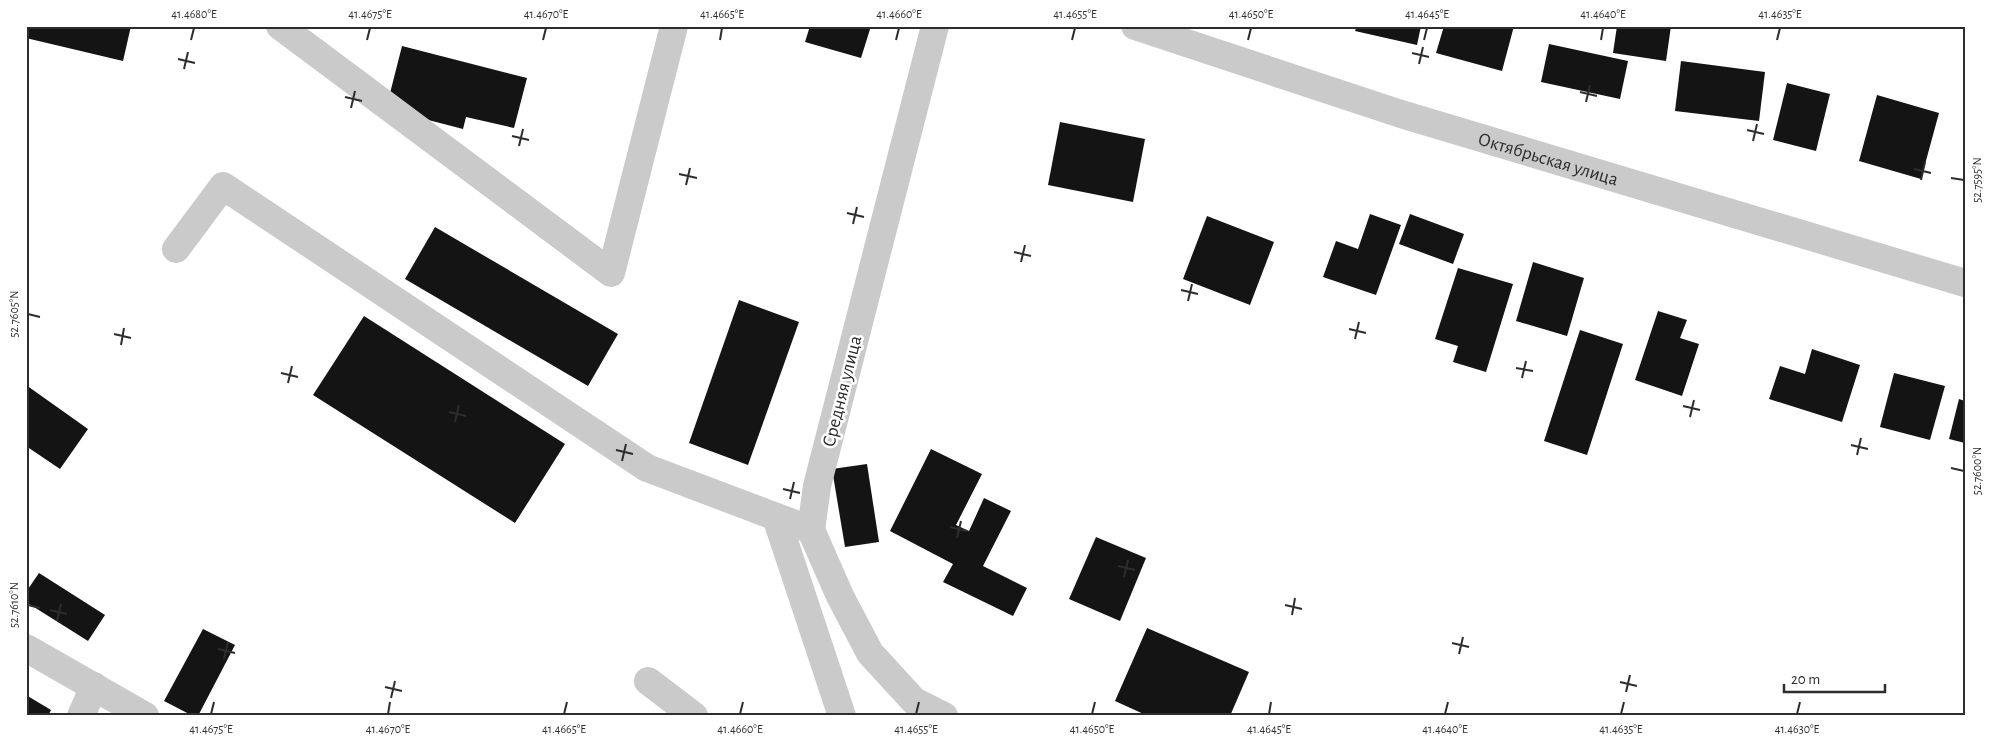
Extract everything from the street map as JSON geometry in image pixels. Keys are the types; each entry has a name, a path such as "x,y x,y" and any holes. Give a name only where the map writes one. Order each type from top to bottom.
{"street":[{"path":"280,26 611,273 674,26"},
{"name":"Средняя улица","path":"811,530 817,486 935,26"},
{"name":"Октябрьская улица","path":"1135,26 1401,114 1965,283"},
{"path":"176,249 223,186 647,468 811,530 840,596 870,653 914,701 944,716"},
{"path":"776,517 842,716"},
{"path":"26,648 145,716"},
{"path":"648,681 694,716"},
{"path":"81,716 94,686"}],"building":[{"path":"26,26 131,26 123,61 26,38"},
{"path":"810,26 871,26 861,58 805,42"},
{"path":"1357,26 1421,26 1417,45 1355,31"},
{"path":"1444,26 1514,26 1502,71 1436,53"},
{"path":"1617,26 1671,26 1666,61 1613,53"},
{"path":"1549,44 1628,61 1620,99 1541,82"},
{"path":"402,46 527,78 514,128 466,117 463,129 386,109"},
{"path":"1681,61 1765,72 1759,121 1675,111"},
{"path":"1787,83 1830,94 1816,151 1773,140"},
{"path":"1877,95 1939,113 1921,179 1859,161"},
{"path":"1060,122 1145,139 1133,202 1048,185"},
{"path":"1370,214 1401,225 1376,295 1323,277 1336,241 1358,249"},
{"path":"1410,214 1464,234 1453,264 1399,244"},
{"path":"1207,216 1274,242 1250,305 1183,279"},
{"path":"435,227 618,334 588,386 405,279"},
{"path":"1533,262 1584,278 1567,336 1516,321"},
{"path":"1458,268 1513,284 1486,372 1453,362 1458,346 1435,339"},
{"path":"739,300 799,322 748,465 689,443"},
{"path":"1658,311 1687,320 1680,338 1699,344 1682,396 1635,380"},
{"path":"364,316 565,444 515,523 313,395"},
{"path":"1580,330 1623,344 1587,455 1544,441"},
{"path":"1812,349 1860,365 1842,422 1769,399 1780,366 1805,374"},
{"path":"1894,373 1945,386 1930,440 1880,427"},
{"path":"26,385 88,429 60,469 26,446"},
{"path":"1959,399 1965,401 1965,443 1949,439"},
{"path":"931,449 982,474 956,525 969,531 984,498 1011,511 983,566 1027,588 1013,616 943,582 953,564 890,531"},
{"path":"867,464 879,542 845,547 832,469"},
{"path":"1096,537 1146,558 1120,621 1069,599"},
{"path":"39,573 105,615 88,641 26,602 26,592"},
{"path":"1147,628 1249,672 1230,716 1148,716 1115,701"},
{"path":"203,629 235,645 198,716 193,716 164,701"},
{"path":"26,695 51,710 48,716 26,716"}]}
